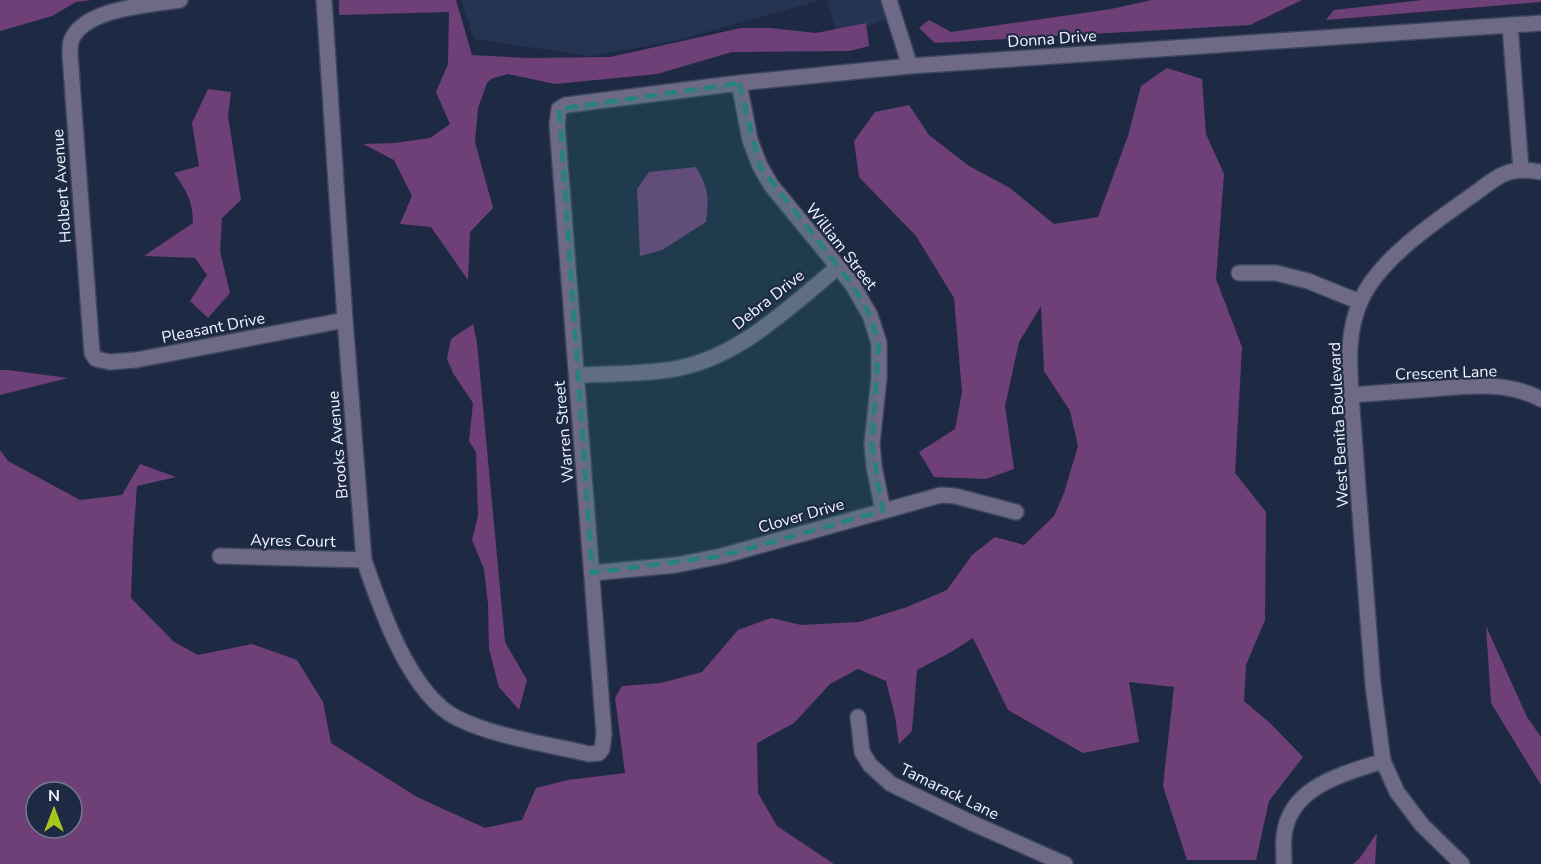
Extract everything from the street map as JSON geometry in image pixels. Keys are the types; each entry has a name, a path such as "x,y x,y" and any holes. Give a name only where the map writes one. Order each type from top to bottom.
{"street":[{"name":"Holbert Avenue","path":"92,353 70,55 72,40 87,22 100,14 180,0"},
{"name":"Brooks Avenue","path":"324,0 345,320 364,560 410,671 429,696 455,717 480,728 593,754"},
{"path":"889,0 909,66"},
{"name":"Donna Drive","path":"566,105 739,83 909,66 1541,23"},
{"path":"1510,25 1521,170 1541,172"},
{"name":"William Street","path":"739,83 750,140 760,166 771,185 852,284 870,315 879,343 879,378 872,444 883,511"},
{"name":"Warren Street","path":"566,105 559,109 557,124 603,734 602,749 599,753 593,754"},
{"name":"West Benita Boulevard","path":"1462,864 1422,825 1397,792 1383,761 1373,685 1349,353 1351,330 1360,302 1382,267 1444,215 1504,174 1521,170"},
{"name":"Debra Drive","path":"577,375 670,370 709,359 746,341 838,267"},
{"path":"1239,273 1276,273 1308,281 1360,302"},
{"name":"Pleasant Drive","path":"92,353 96,360 110,362 136,360 345,320"},
{"name":"Crescent Lane","path":"1351,395 1478,385 1500,386 1529,393 1541,399"},
{"name":"Clover Drive","path":"592,573 676,565 722,556 941,495 955,496 1016,512"},
{"name":"Ayres Court","path":"220,556 364,560"},
{"name":"Tamarack Lane","path":"858,717 862,752 870,765 891,784 1065,864"},
{"path":"1284,864 1284,836 1287,822 1297,804 1311,790 1333,777 1383,761"}],"highlighted area":[{"path":"739,83 760,166 852,284 870,315 879,343 872,444 883,511 722,556 592,573 559,109"}],"shaded area":[{"path":"0,0 92,0 76,2 52,16 0,31"},
{"path":"339,0 456,0 472,55 528,58 610,57 741,28 770,28 816,33 866,23 869,46 850,51 732,52 657,74 555,84 508,74 491,79 487,83 478,108 475,142 493,208 470,232 468,280 431,227 400,224 412,196 394,160 363,144 395,143 430,138 450,124 436,92 448,64 449,12 339,15"},
{"path":"461,0 822,0 674,41 591,56 474,39"},
{"path":"827,0 883,0 889,18 838,38"},
{"path":"1152,0 1302,0 1250,25 935,43 919,28 929,20 951,32 1111,9"},
{"path":"1423,0 1541,0 1541,2 1326,20 1334,10"},
{"path":"1167,68 1202,79 1206,134 1224,174 1216,279 1242,347 1235,473 1266,512 1265,620 1246,665 1244,701 1270,723 1303,757 1269,801 1256,860 1187,860 1163,786 1174,687 1129,682 1139,742 1083,753 1008,710 973,638 917,670 912,731 899,744 886,681 858,669 830,684 794,723 757,743 758,793 777,826 834,864 0,864 0,450 8,461 80,500 122,495 140,464 176,477 137,486 131,598 174,642 198,655 252,644 297,660 323,702 331,743 417,797 485,828 522,820 536,788 568,780 625,773 615,698 622,686 661,683 702,672 738,630 771,618 801,625 859,622 907,607 947,590 972,555 995,537 1024,545 1054,516 1064,493 1078,446 1070,411 1044,371 1041,306 1019,342 1005,406 1014,469 986,479 934,477 919,452 955,429 962,392 954,298 916,236 859,177 854,141 875,112 909,105 929,135 969,166 1010,188 1054,224 1098,217 1128,136 1141,86"},
{"path":"208,89 231,92 228,116 241,200 222,218 220,251 230,293 208,318 190,301 207,275 195,258 144,256 193,223 188,196 174,173 199,166 192,123"},
{"path":"696,167 707,194 706,222 662,250 640,256 637,189 649,172"},
{"path":"473,324 477,343 505,642 527,680 519,710 499,687 489,649 488,604 484,569 472,540 478,516 476,452 469,441 473,403 453,373 447,359 451,339"},
{"path":"0,370 8,370 68,378 0,395"},
{"path":"1486,626 1527,717 1541,737 1541,785 1491,703"},
{"path":"1377,833 1375,864 1353,864 1359,859"}]}
